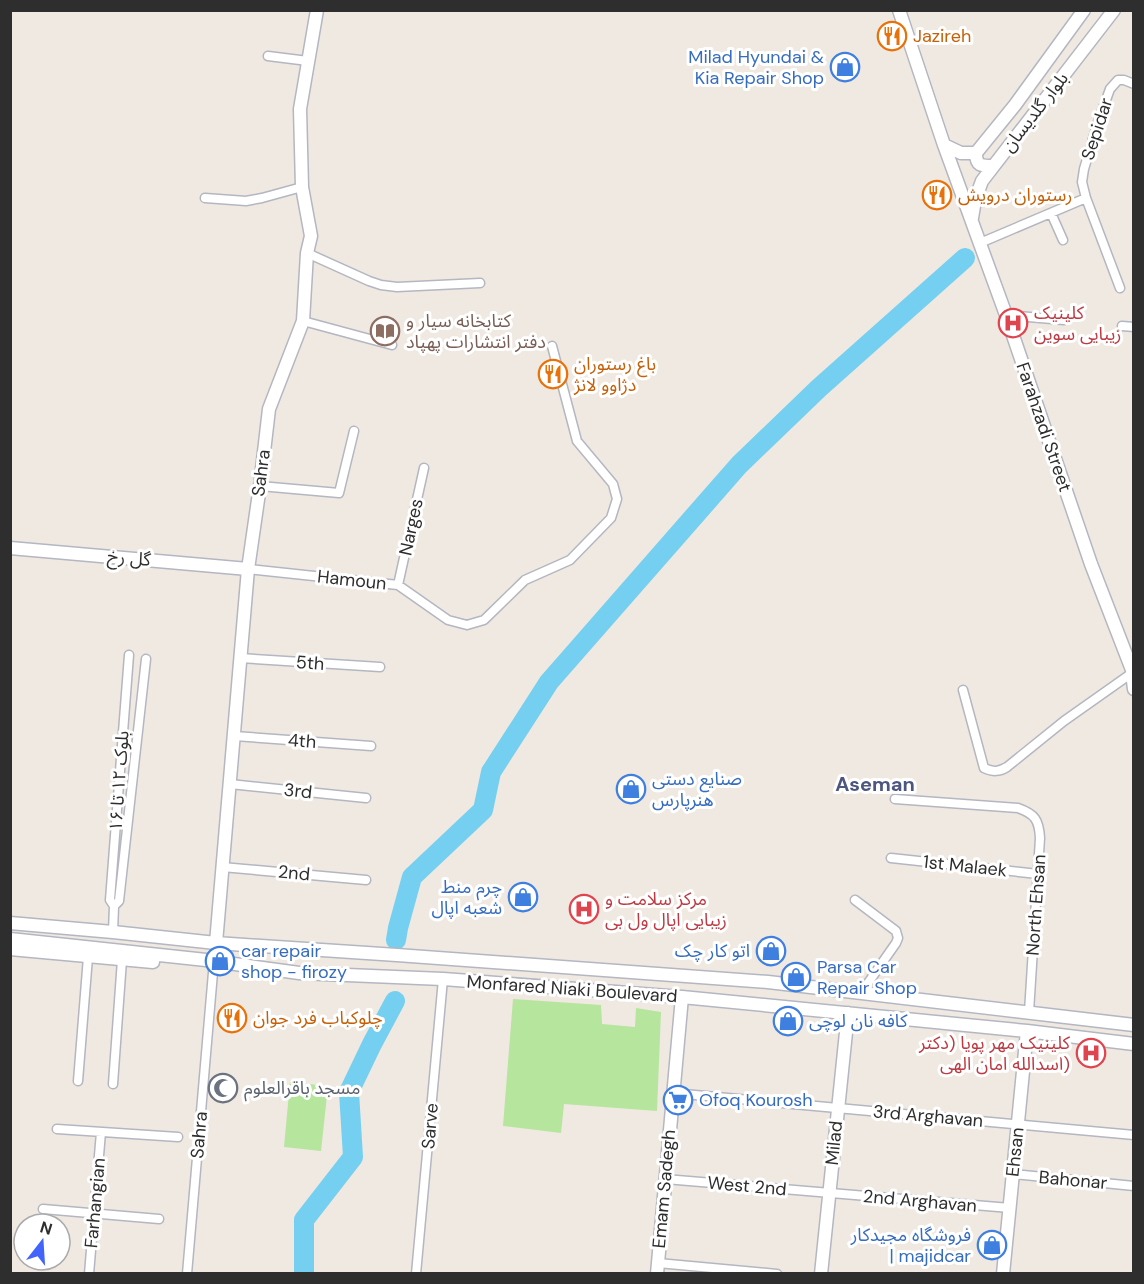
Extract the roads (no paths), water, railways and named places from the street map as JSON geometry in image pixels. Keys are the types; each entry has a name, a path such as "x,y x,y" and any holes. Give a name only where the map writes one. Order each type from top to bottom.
{"main road":[{"name":"Sahra","path":"216,943 248,569 268,409 303,321 307,253 311,236 302,187 300,109 317,10"},
{"name":"Farahzadi Street","path":"899,10 1091,564 1133,674 1134,689"},
{"name":"بلوار گلدیسان","path":"976,153 1015,105 1084,10"},
{"name":"بلوار گلدیسان","path":"972,222 975,200 982,182 1114,10"},
{"path":"944,145 961,153 976,153 976,160 979,164 993,166"},
{"name":"گل رخ","path":"10,548 248,569"},
{"name":"Monfared Niaki Boulevard","path":"10,923 216,943 768,982 1134,1025"},
{"name":"Monfared Niaki Boulevard","path":"10,939 210,960 299,974 443,979 682,997 1027,1031 1134,1044"},
{"path":"10,949 187,964 210,960"},
{"path":"397,955 408,961 410,968 407,973 397,978"},
{"path":"768,982 759,990 759,995 770,1006"},
{"name":"Emam Sadegh","path":"657,1268 682,997"},
{"name":"Milad","path":"821,1274 848,1013"},
{"name":"Ehsan","path":"1003,1274 1027,1031"}],"street":[{"path":"268,56 308,61"},
{"name":"Sepidar","path":"1086,198 1083,182 1084,170 1110,89 1118,80 1134,84"},
{"path":"205,198 246,201 302,187"},
{"path":"980,243 1086,198 1120,288"},
{"path":"1051,213 1063,240"},
{"path":"307,253 381,285 397,287 480,283"},
{"path":"1006,315 1064,320"},
{"path":"303,321 392,345"},
{"path":"1122,326 1134,327"},
{"name":"Hamoun","path":"248,569 398,585 448,620 467,625 484,620 525,580 570,561 611,518 617,499 613,484 578,441 552,346"},
{"path":"260,486 339,493 354,431"},
{"name":"Narges","path":"398,585 424,468"},
{"name":"بلوک ۱۲ تا ۱۶","path":"114,906 110,900 129,655"},
{"name":"5th","path":"240,658 380,667"},
{"path":"113,932 114,906 119,901 146,659"},
{"path":"963,690 984,768 994,772 1007,767 1064,721 1133,674"},
{"name":"4th","path":"234,736 371,746"},
{"name":"3rd","path":"230,784 366,798"},
{"name":"North Ehsan","path":"895,799 1018,808 1033,815 1040,828 1029,1012"},
{"name":"1st Malaek","path":"891,858 1038,874"},
{"name":"2nd","path":"222,867 366,880"},
{"path":"855,900 896,931 898,938 861,993"},
{"path":"78,1081 88,957"},
{"path":"113,1084 122,960"},
{"name":"Sahra","path":"187,1274 210,960"},
{"name":"Sarve","path":"416,1274 443,979"},
{"name":"3rd Arghavan","path":"673,1093 1134,1134"},
{"path":"57,1129 178,1137"},
{"name":"Farhangian","path":"89,1274 101,1132"},
{"name":"Bahonar","path":"1013,1174 1134,1186"},
{"name":"West 2nd","path":"665,1179 830,1193"},
{"name":"2nd Arghavan","path":"830,1193 1010,1208"},
{"path":"43,1209 159,1220"},
{"path":"657,1268 777,1274"}],"waterway":[{"path":"396,940 412,877 483,810 491,772 549,682 739,465 819,388 965,258"},
{"path":"304,1274 304,1220 353,1157 349,1092 395,1001"}],"place":[{"name":"Jazireh","path":"892,36"},
{"name":"Milad Hyundai & Kia Repair Shop","path":"845,67"},
{"name":"رستوران درویش","path":"937,195"},
{"name":"کلینیک زیبایی سوین","path":"1013,323"},
{"name":"کتابخانه سیار و دفتر انتشارات پهپاد","path":"385,331"},
{"name":"باغ رستوران دژاوو لانژ","path":"553,374"},
{"name":"صنایع دستی هنرپارس","path":"631,789"},
{"name":"چرم منط شعبه اپال","path":"523,897"},
{"name":"مرکز سلامت و زیبایی اپال ول بی","path":"584,909"},
{"name":"اتو کار چک","path":"771,951"},
{"name":"car repair shop - firozy","path":"220,961"},
{"name":"Parsa Car Repair Shop","path":"796,977"},
{"name":"چلوکباب فرد جوان","path":"232,1018"},
{"name":"کافه نان لوچی","path":"788,1021"},
{"name":"کلینیک مهر پویا (دکتر اسدالله امان الهی)","path":"1091,1053"},
{"name":"مسجد باقرالعلوم","path":"223,1088"},
{"name":"Ofoq Kourosh","path":"678,1100"},
{"name":"فروشگاه مجیدکار | majidcar","path":"992,1245"}],"district":[{"name":"Aseman","path":"875,784"}]}
